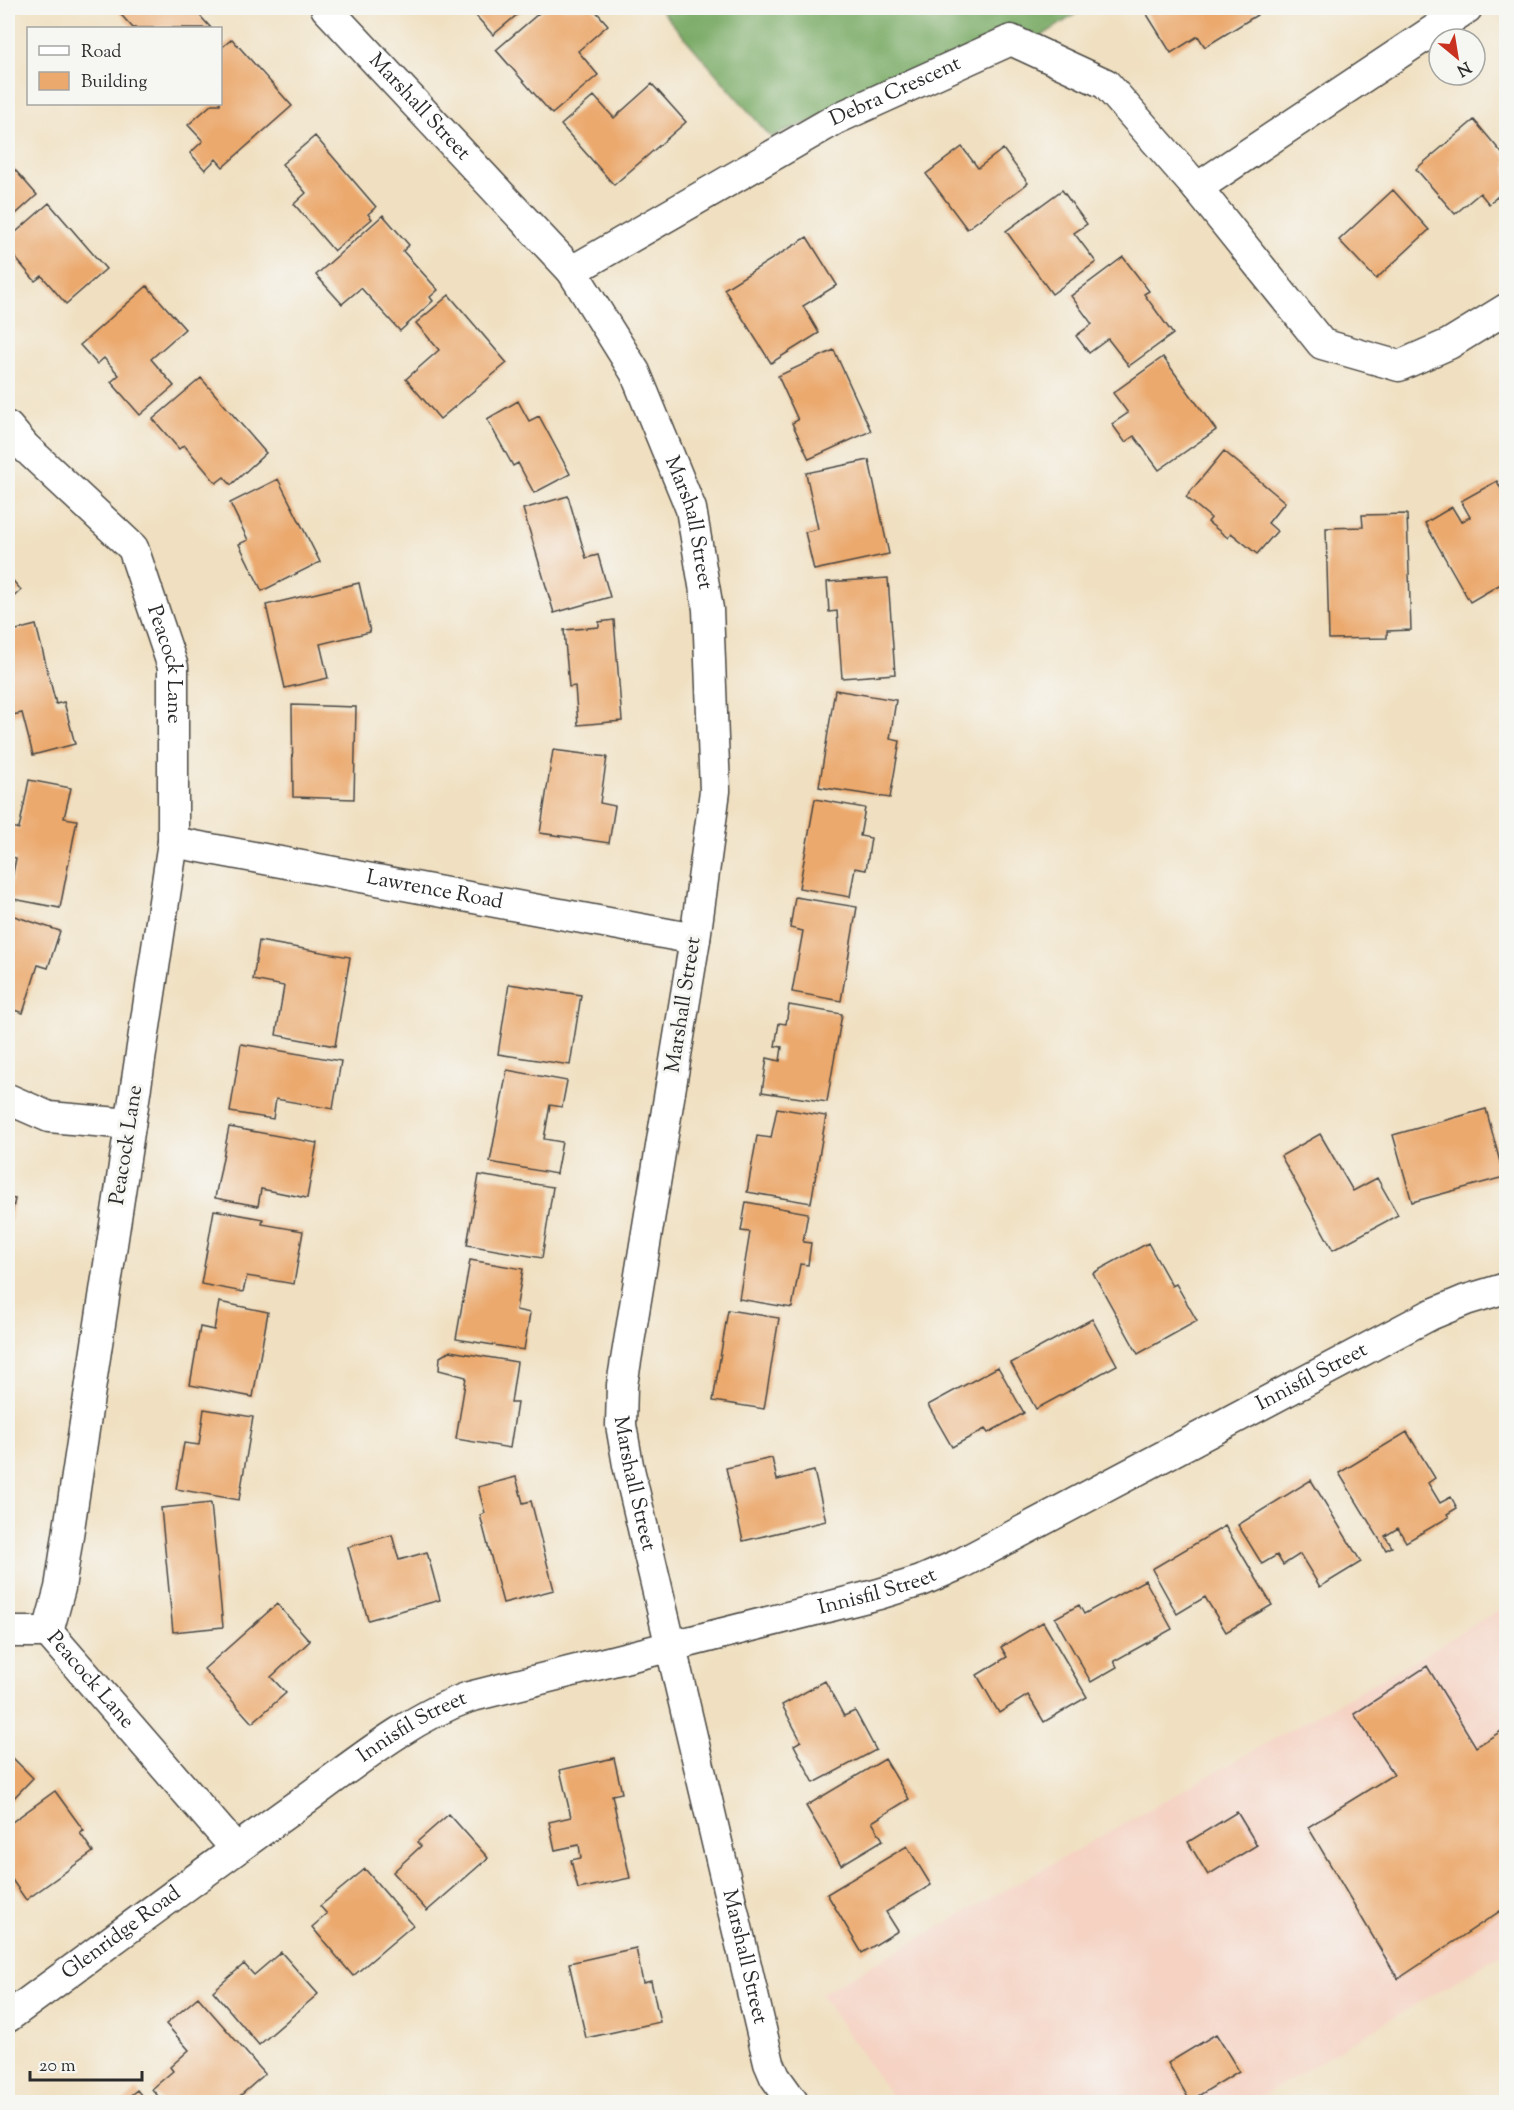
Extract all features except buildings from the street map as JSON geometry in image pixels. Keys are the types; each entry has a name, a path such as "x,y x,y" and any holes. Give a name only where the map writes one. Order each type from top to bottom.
{"street":[{"name":"Marshall Street","path":"326,8 572,272 634,372 691,509 708,609 715,791 695,939 622,1385 621,1425 628,1465 769,2063 775,2078 793,2103"},
{"path":"1197,188 1467,8"},
{"name":"Debra Crescent","path":"572,272 836,119 1011,40 1106,84 1197,188 1322,344 1399,366 1449,344 1506,309"},
{"name":"Peacock Lane","path":"8,427 25,447 133,548 173,667 173,842 60,1588 48,1632 236,1849"},
{"name":"Lawrence Road","path":"173,842 695,939"},
{"path":"8,1099 49,1117 130,1124"},
{"name":"Innisfil Street","path":"236,1849 409,1727 443,1707 480,1695 879,1594 921,1581 960,1564 1430,1315 1466,1300 1506,1288"},
{"path":"8,1632 48,1632"},
{"name":"Glenridge Road","path":"8,2017 236,1849"}],"shaded area":[{"path":"1506,1605 1506,1951 1252,2102 895,2102 820,1994 1427,1653"}],"green space":[{"path":"659,8 1085,8 1026,46 868,98 771,137"}]}
